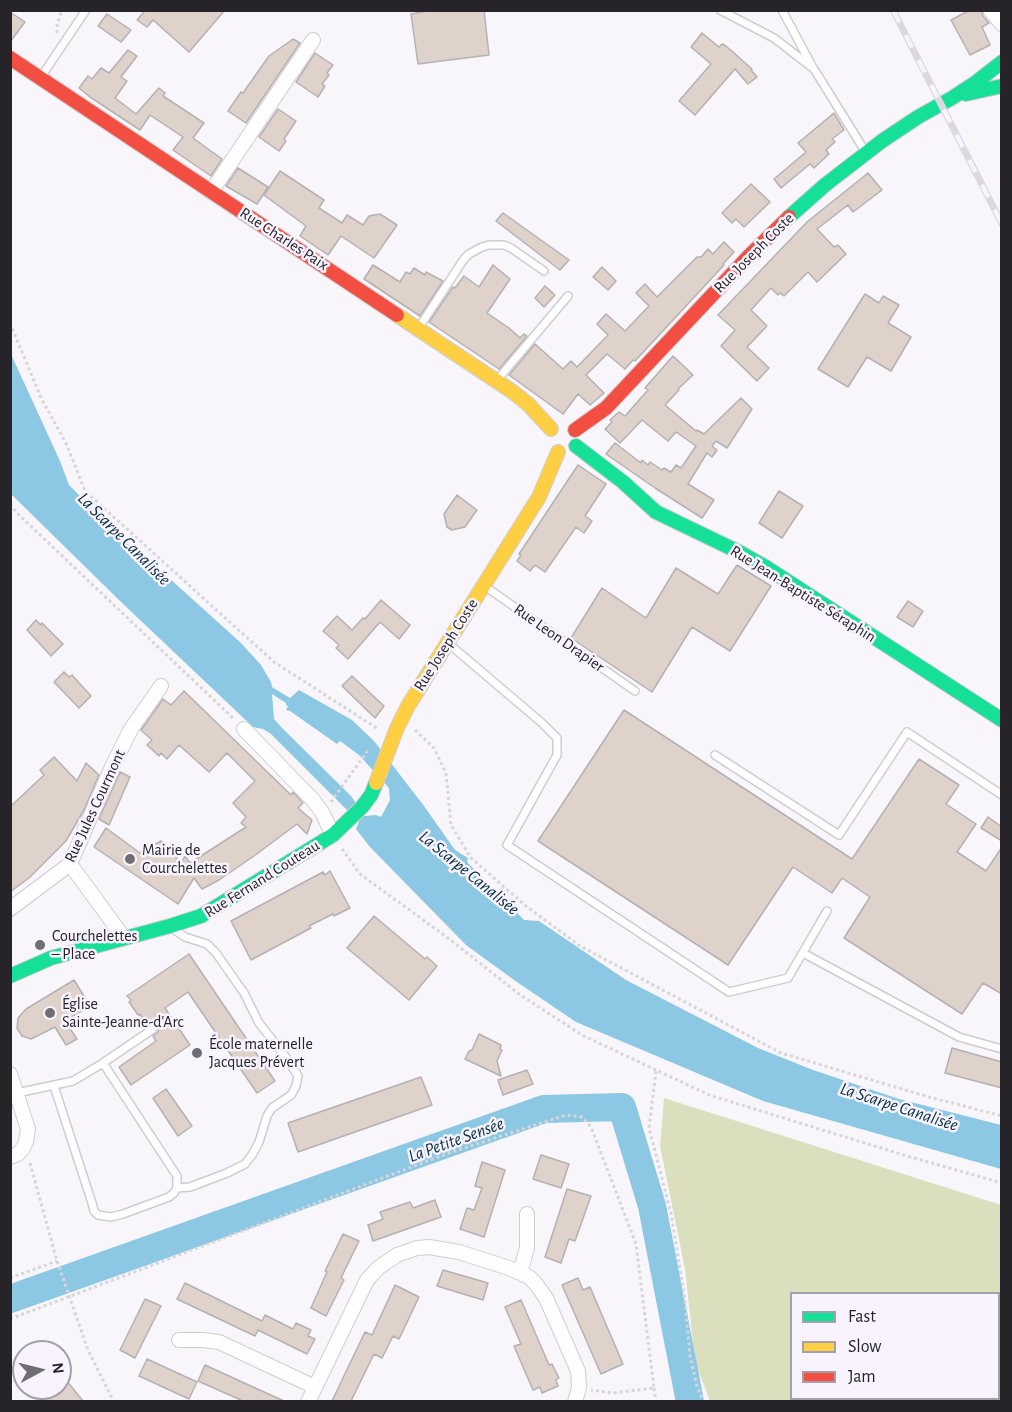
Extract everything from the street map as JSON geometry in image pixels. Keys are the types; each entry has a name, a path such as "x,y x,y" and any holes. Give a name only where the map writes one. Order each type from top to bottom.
{"street":[{"path":"990,10 1002,24"},
{"path":"211,192 313,40"},
{"name":"Rue Charles Paix","path":"10,58 522,398 558,434"},
{"name":"Rue Joseph Coste","path":"337,831 369,799 408,706 539,497 548,480 558,434 606,408 748,257 825,185 918,117 952,98 1002,62"},
{"name":"Rue Joseph Coste","path":"952,98 1002,86"},
{"path":"558,434 578,438 576,446 566,453 558,434"},
{"name":"Rue Jean-Baptiste Séraphin","path":"576,446 623,482 656,512 764,566 1002,720"},
{"name":"Rue Jules Courmont","path":"10,909 70,864 131,729 161,686"},
{"path":"244,729 314,800 337,831"},
{"name":"Rue Fernand Couteau","path":"10,963 51,958 201,916 337,831"},
{"path":"70,864 124,938"},
{"name":"Rue Fernand Couteau","path":"10,976 51,958"},
{"path":"10,1074 28,1129 27,1143 18,1154 10,1157"},
{"path":"520,1273 527,1248 527,1214"},
{"path":"308,1401 367,1280 378,1268 397,1255 417,1248 438,1247 509,1268 529,1277 542,1291 575,1364 579,1380 578,1395 575,1401"},
{"path":"179,1340 219,1342 315,1387"}],"lane":[{"path":"40,79 86,10"},
{"path":"720,10 774,38 814,69"},
{"path":"782,10 814,69 867,153"},
{"path":"418,328 465,259 482,247 504,245 544,271"},
{"path":"497,381 568,296"},
{"name":"Rue Leon Drapier","path":"484,585 635,691"},
{"path":"447,642 557,738 557,755 507,845 729,992 788,978 827,912"},
{"path":"715,754 839,835 907,732 1002,795"},
{"path":"170,926 185,937 207,944 216,953 244,993 259,1023 298,1076 291,1095 272,1108 267,1116 259,1142 245,1164 190,1187 177,1188"},
{"path":"803,952 959,1037 1002,1050"},
{"path":"17,1093 73,1081 153,1029"},
{"path":"54,1086 94,1211 98,1215 111,1217 123,1214 169,1197 177,1188 177,1176 103,1063"}],"path":[{"path":"10,323 42,400 66,443 85,491 274,662 381,730"},
{"path":"10,504 244,729"},
{"path":"328,806 360,762"},
{"path":"337,831 360,874 519,994 582,1035 709,1095 1002,1183"},
{"path":"656,1070 649,1128 671,1213 685,1300 690,1356 703,1401"},
{"path":"23,1148 29,1160 57,1261 87,1350 114,1401"},
{"path":"10,1278 57,1261"},
{"path":"654,1388 656,1401"}],"green space":[{"path":"664,1098 1001,1205 1001,1401 710,1401 695,1362 685,1269 660,1146"}],"water":[{"name":"La Scarpe Canalisée","path":"10,352 69,485 111,530 169,578 241,643 261,665 272,687 290,698 299,690 352,720 374,741 455,850 468,858 467,862 524,920 539,921 626,980 758,1048 813,1070 899,1099 1001,1125 1001,1169 763,1101 576,1022 514,980 466,945 370,847 356,829 359,822 271,734 253,727 11,494","holes":["272,694 288,706 286,710 337,744 340,741 359,755 389,788 390,800 381,817 365,816 351,796 274,719"]}],"building":[{"path":"142,10 225,10 189,52 153,20 147,27 137,20 144,12"},
{"path":"433,10 484,10 489,55 418,64 411,14"},
{"path":"970,10 981,10 989,23 982,27 990,45 970,55 951,20"},
{"path":"10,12 25,22 10,42"},
{"path":"107,14 131,30 121,42 98,26"},
{"path":"702,33 719,47 722,44 726,46 752,69 757,77 748,84 735,69 695,115 679,101 711,64 691,47"},
{"path":"293,39 300,43 246,123 228,111 269,56"},
{"path":"128,50 137,56 121,77 127,81 115,98 136,114 159,88 165,93 163,96 204,123 193,138 222,159 211,176 173,150 183,137 150,115 140,130 79,88 88,76 92,79 101,68 109,73"},
{"path":"315,53 333,65 327,73 329,75 322,84 325,86 318,97 296,82"},
{"path":"278,109 296,121 279,151 259,137"},
{"path":"834,113 844,130 832,139 835,142 826,150 829,154 814,168 810,164 781,188 774,179 806,152 798,143"},
{"path":"238,168 268,187 257,204 226,186"},
{"path":"280,171 324,200 319,208 342,223 347,215 363,225 369,216 380,214 397,225 374,258 341,236 328,255 300,236 306,226 264,195"},
{"path":"868,173 882,190 853,212 848,205 817,229 834,247 838,245 846,254 817,282 808,272 784,296 780,293 778,295 771,288 751,310 767,326 747,347 769,368 757,381 721,346 735,330 718,315 807,222"},
{"path":"751,184 770,202 744,227 736,219 732,223 722,213"},
{"path":"503,213 569,260 560,270 496,221"},
{"path":"724,242 734,252 635,361 633,360 625,369 607,354 586,375 604,393 590,405 578,394 563,414 509,375 535,344 563,369 571,361 577,367 608,335 597,324 606,314 625,331 649,306 636,293 645,284 657,297 697,257 701,257 708,249 713,254"},
{"path":"373,265 400,282 406,272 410,274 414,268 425,275 426,272 443,281 420,316 364,279"},
{"path":"493,265 510,279 487,313 520,338 524,334 527,336 499,369 429,322 453,287 455,288 464,276 479,287"},
{"path":"602,267 616,281 608,290 593,277"},
{"path":"545,286 555,295 544,307 535,298"},
{"path":"865,294 879,303 883,296 899,305 888,323 911,337 891,371 867,357 848,387 818,369"},
{"path":"673,356 693,375 665,405 696,431 704,434 741,398 752,409 727,448 716,441 712,446 717,450 712,457 707,453 688,484 714,500 702,518 606,454 615,443 641,463 642,460 648,465 650,462 662,470 664,468 671,472 676,465 681,468 696,446 676,432 668,441 642,420 620,443 605,429 612,422 610,420 619,412 625,416 648,390 645,388"},
{"path":"578,465 606,484 585,516 592,521 584,533 576,527 545,572 535,565 530,571 517,561 521,555 519,554"},
{"path":"779,491 803,506 782,538 759,523"},
{"path":"457,495 477,510 465,527 452,530 447,527 444,514"},
{"path":"737,565 771,586 730,651 692,627 652,692 571,638 602,588 646,618 676,568 718,594"},
{"path":"381,600 410,625 399,639 380,622 348,659 336,648 339,645 323,631 337,616 352,630"},
{"path":"908,601 923,611 913,627 897,617"},
{"path":"36,620 63,644 51,656 27,630"},
{"path":"64,672 69,677 72,675 91,696 79,708 54,682"},
{"path":"352,676 384,706 375,718 342,686"},
{"path":"184,691 291,795 293,792 303,803 298,808 312,820 307,834 297,824 219,880 202,889 194,878 178,904 94,847 106,828 140,853 161,841 181,863 185,856 190,863 246,827 241,823 246,817 233,803 255,781 227,753 209,772 179,745 167,759 161,753 159,756 147,745 152,740 141,730 163,699 171,705"},
{"path":"624,710 852,859 919,759 959,785 946,804 976,824 957,852 986,871 1002,847 1002,994 983,983 962,1014 844,938 870,897 842,878 832,893 793,867 728,965 538,841"},
{"path":"54,757 77,781 86,763 99,775 84,810 66,841 29,878 10,892 10,807 44,775 40,770"},
{"path":"120,772 130,777 109,825 99,819"},
{"path":"988,817 1002,827 1002,841 981,828"},
{"path":"330,871 350,908 309,926 311,928 251,960 231,921 323,872 325,875"},
{"path":"374,916 425,959 427,957 437,966 409,1000 347,948"},
{"path":"189,954 275,1081 257,1093 188,992 165,1008 190,1045 131,1085 119,1067 156,1041 153,1036 159,1029 155,1024 147,1026 127,996"},
{"name":"Église Sainte-Jeanne-d'Arc","path":"74,980 90,1006 65,1021 77,1039 66,1045 55,1027 31,1039 22,1036 17,1028 18,1018 26,1009"},
{"path":"479,1034 501,1045 502,1050 497,1061 501,1076 465,1059"},
{"path":"952,1048 1002,1062 1002,1088 945,1073"},
{"path":"527,1070 533,1084 503,1095 498,1080"},
{"path":"421,1077 432,1105 298,1152 288,1123"},
{"path":"166,1089 192,1126 178,1136 153,1098"},
{"path":"541,1155 569,1164 561,1188 533,1179"},
{"path":"482,1162 505,1170 484,1237 460,1229 467,1208 474,1210 482,1188 475,1186"},
{"path":"567,1189 591,1196 575,1241 569,1239 561,1263 545,1257"},
{"path":"435,1200 441,1217 373,1241 368,1225 383,1219 380,1212 410,1202 413,1208"},
{"path":"343,1234 359,1241 341,1278 344,1280 326,1316 311,1308 327,1272 325,1271"},
{"path":"443,1270 488,1283 483,1300 437,1286"},
{"path":"578,1278 583,1290 590,1287 623,1364 601,1374 562,1285"},
{"path":"185,1283 262,1321 265,1315 293,1329 296,1323 311,1330 308,1336 315,1339 307,1354 258,1330 255,1336 177,1299"},
{"path":"395,1285 419,1297 399,1339 393,1336 382,1358 374,1354 351,1401 332,1401 365,1332 372,1335"},
{"path":"145,1299 161,1306 135,1358 120,1350"},
{"path":"521,1300 549,1365 552,1364 559,1378 556,1380 558,1386 542,1393 540,1387 533,1390 514,1346 521,1344 505,1307"},
{"path":"147,1359 197,1382 189,1399 139,1376"},
{"path":"205,1365 284,1401 243,1401 198,1381"},
{"path":"72,1387 83,1401 40,1401 72,1400"}],"waterway":[{"name":"La Petite Sensée","path":"10,1299 544,1109 622,1107 652,1206 690,1402"}],"railway":[{"path":"893,10 1002,224"}],"traffic: fast":[{"path":"789,217 825,185 882,141 975,83 1002,62"},
{"path":"966,94 1002,86"},
{"path":"576,446 623,482 656,512 764,566 1002,720"},
{"path":"10,976 51,958 201,916 333,835 362,807 376,783"}],"traffic: slow":[{"path":"397,315 513,392 529,405 551,429"},
{"path":"376,783 408,706 539,497 558,452"}],"traffic: jam":[{"path":"10,58 397,315"},
{"path":"575,430 606,408 748,257 789,217"}],"place":[{"name":"Mairie de Courchelettes","path":"130,859"},
{"name":"Courchelettes – Place","path":"40,945"},
{"name":"Église Sainte-Jeanne-d'Arc","path":"50,1013"},
{"name":"École maternelle Jacques Prévert","path":"197,1053"}]}
